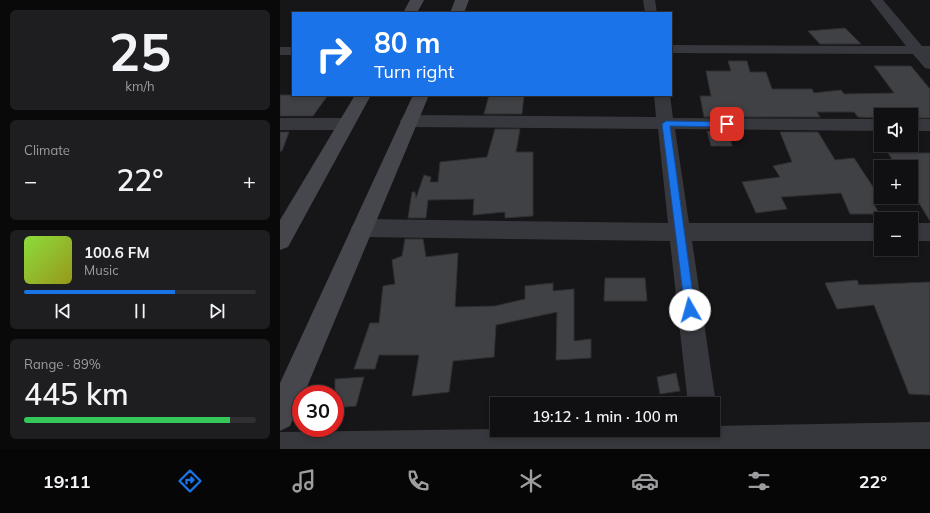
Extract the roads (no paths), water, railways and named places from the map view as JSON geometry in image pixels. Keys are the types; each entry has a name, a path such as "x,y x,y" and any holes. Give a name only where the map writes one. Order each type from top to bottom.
{"street":[{"path":"411,12 418,0"},
{"path":"457,12 462,0"},
{"path":"649,0 651,12"},
{"path":"876,0 924,50 930,65"},
{"path":"672,49 924,50"},
{"path":"280,51 292,51"},
{"path":"281,238 362,96"},
{"path":"280,416 421,96"},
{"path":"662,96 701,397"},
{"path":"409,121 874,125"},
{"path":"280,124 346,124"},
{"path":"918,125 930,125"},
{"path":"362,228 680,232 874,232"},
{"path":"918,232 930,232"},
{"path":"280,447 930,437"}]}
